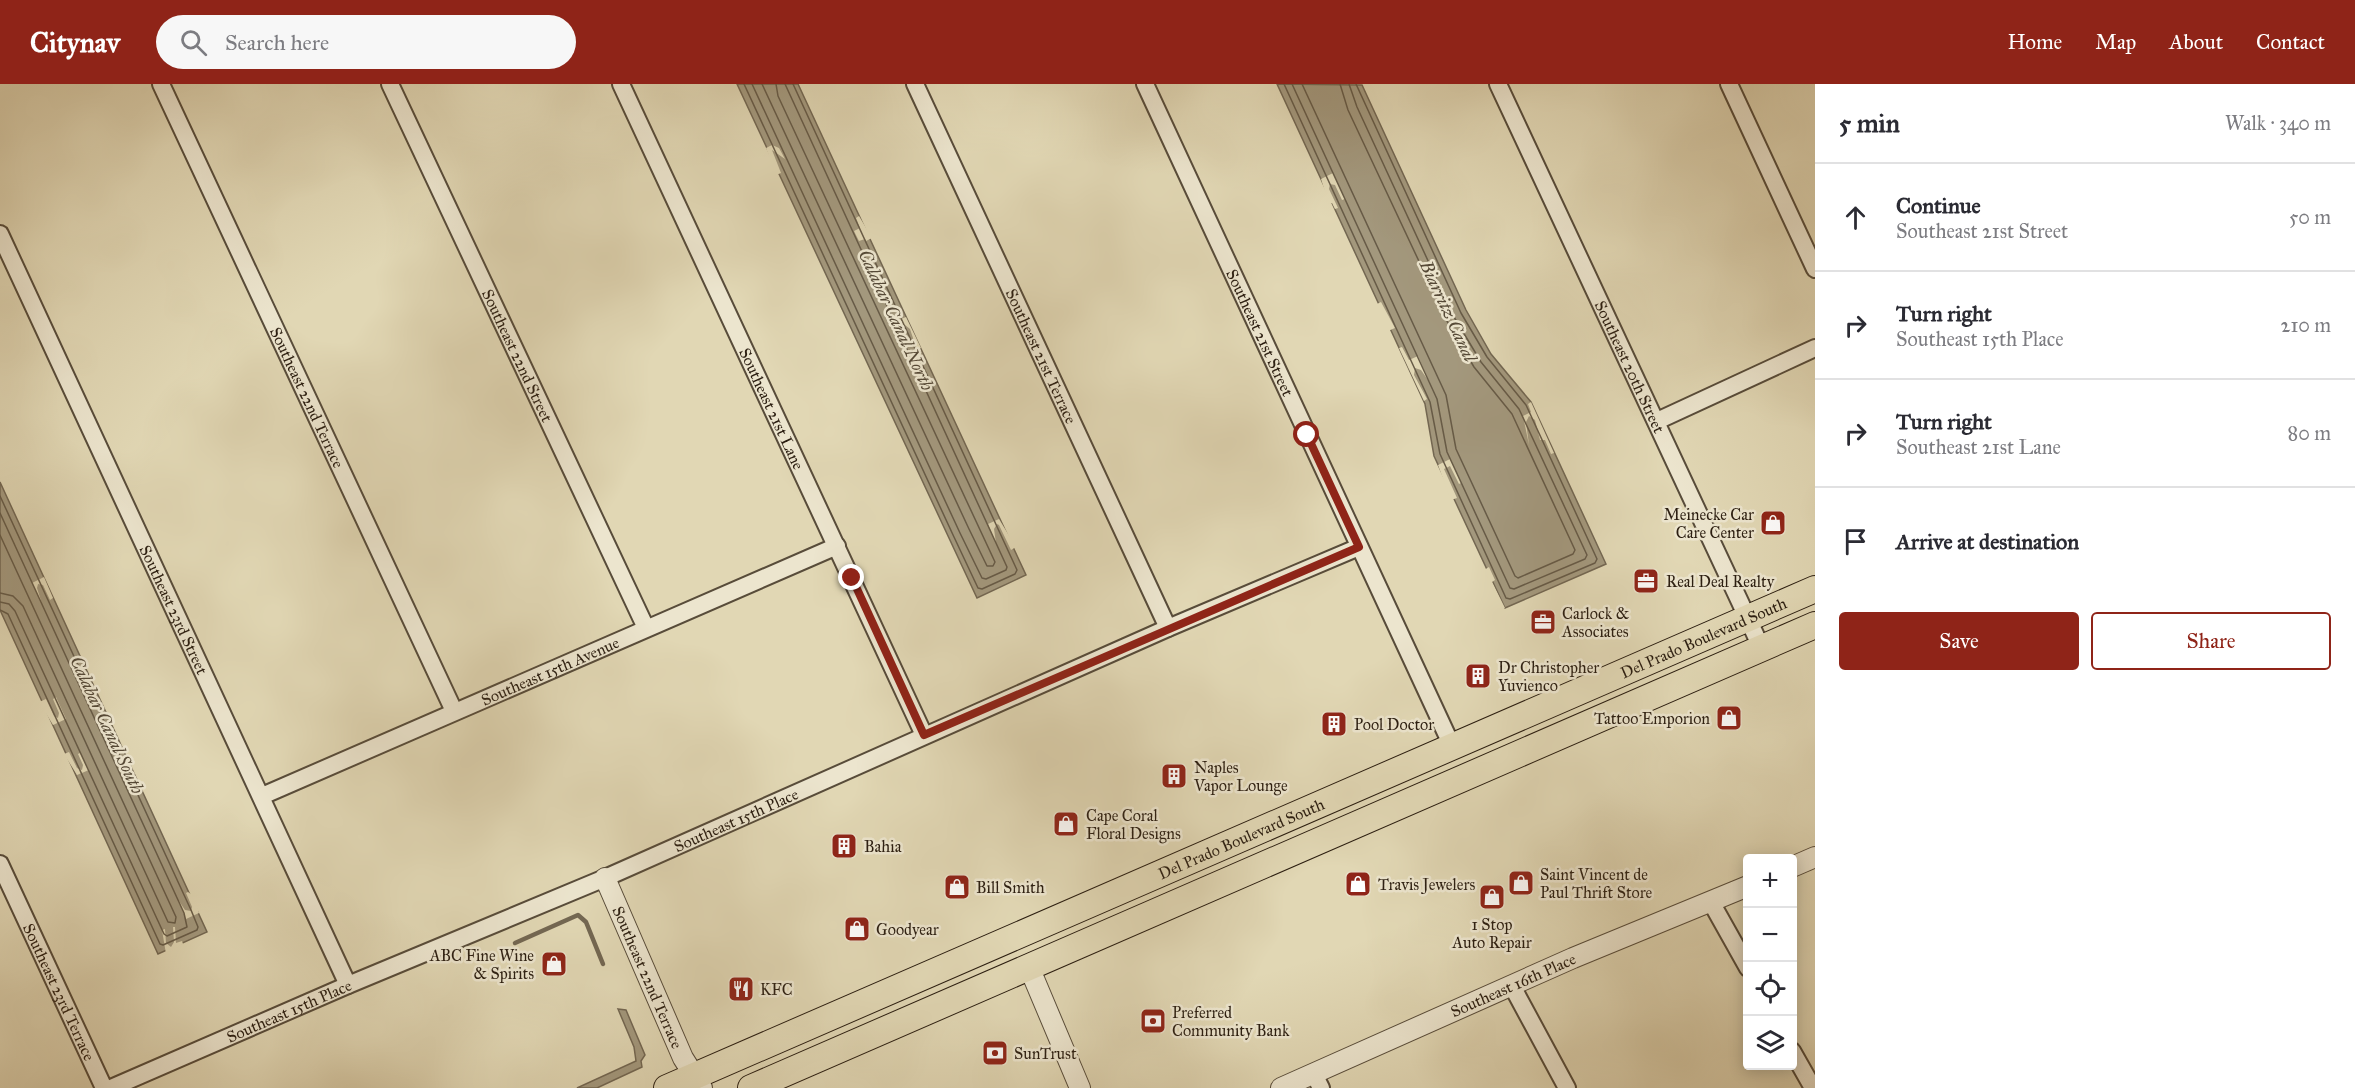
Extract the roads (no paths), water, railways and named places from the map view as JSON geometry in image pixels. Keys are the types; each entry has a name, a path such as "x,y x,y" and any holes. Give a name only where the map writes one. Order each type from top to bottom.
{"main road":[{"name":"Del Prado Boulevard South","path":"667,1088 695,1084 1164,872 1815,589"},
{"name":"Del Prado Boulevard South","path":"751,1088 1815,625"},
{"path":"1312,844 1351,814 1433,774 1445,764 1452,746"},
{"path":"1029,967 1034,953 1053,936 1121,906 1137,896 1164,872"}],"street":[{"name":"Southeast 22nd Terrace","path":"161,84 454,711"},
{"name":"Southeast 22nd Street","path":"390,84 646,628"},
{"name":"Southeast 21st Lane","path":"621,84 924,735"},
{"name":"Southeast 21st Terrace","path":"915,84 1168,628"},
{"name":"Southeast 21st Street","path":"1145,84 1452,746"},
{"name":"Southeast 20th Street","path":"1498,84 1762,649"},
{"path":"1730,84 1815,269"},
{"name":"Southeast 23rd Street","path":"0,234 348,985"},
{"path":"1657,421 1815,348"},
{"name":"Southeast 15th Avenue","path":"262,796 837,546"},
{"name":"Southeast 15th Place","path":"111,1088 348,985 605,878 924,735 1359,547"},
{"path":"1797,865 1815,857"},
{"name":"Southeast 23rd Terrace","path":"0,864 104,1088"},
{"name":"Southeast 22nd Terrace","path":"605,878 695,1084"},
{"name":"Southeast 16th Place","path":"1281,1088 1317,1081 1512,986 1743,888"},
{"path":"1711,902 1745,962"},
{"path":"1029,967 1080,1088"},
{"path":"1512,986 1567,1088"},
{"path":"1797,1060 1813,1088"}],"water":[{"name":"Calabar Canal North","path":"737,84 798,84 1026,575 977,598"},
{"name":"Biarritz Canal","path":"1277,84 1362,85 1466,310 1491,354 1531,402 1606,564 1505,608 1434,456 1425,404"},
{"name":"Calabar Canal South","path":"0,482 207,932 158,954 0,610"},
{"path":"618,1009 626,1010 645,1055 641,1061 642,1067 597,1088 577,1088 636,1061 634,1047"}],"waterway":[{"path":"515,943 578,915 586,922 603,964"}],"place":[{"name":"Meinecke Car Care Center","path":"1773,523"},
{"name":"Real Deal Realty","path":"1646,581"},
{"name":"Carlock & Associates","path":"1543,622"},
{"name":"Dr Christopher Yuvienco","path":"1478,676"},
{"name":"Tattoo Emporion","path":"1729,718"},
{"name":"Pool Doctor","path":"1334,724"},
{"name":"Naples Vapor Lounge","path":"1174,776"},
{"name":"Cape Coral Floral Designs","path":"1066,824"},
{"name":"Bahia","path":"844,846"},
{"name":"Saint Vincent de Paul Thrift Store","path":"1521,883"},
{"name":"Travis Jewelers","path":"1358,884"},
{"name":"Bill Smith","path":"957,887"},
{"name":"1 Stop Auto Repair","path":"1492,897"},
{"name":"Goodyear","path":"857,929"},
{"name":"ABC Fine Wine & Spirits","path":"554,964"},
{"name":"KFC","path":"741,989"},
{"name":"Preferred Community Bank","path":"1153,1021"},
{"name":"SunTrust","path":"995,1053"}]}
